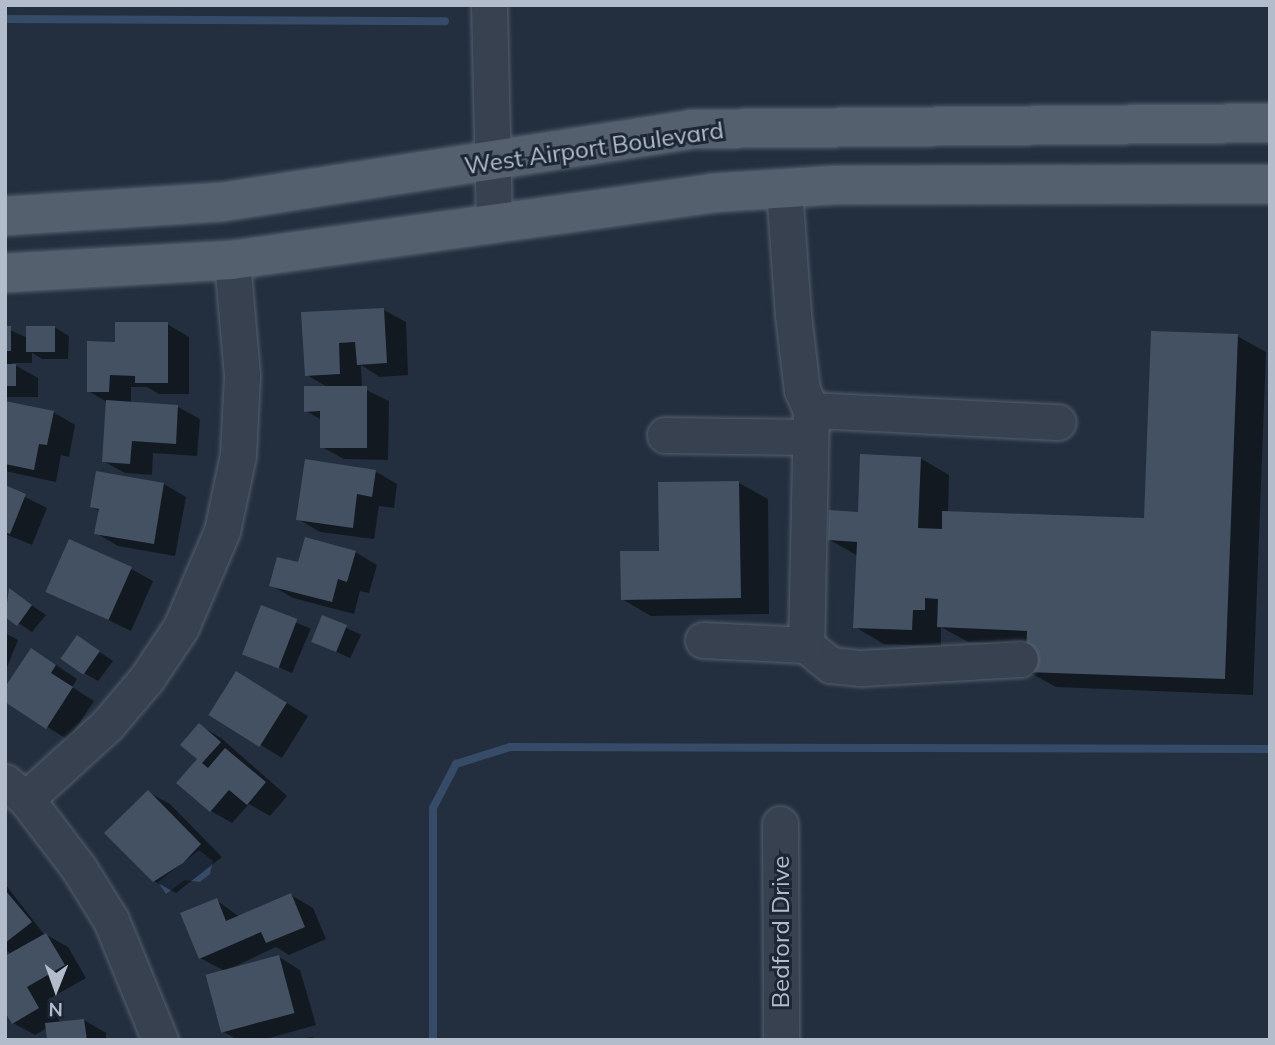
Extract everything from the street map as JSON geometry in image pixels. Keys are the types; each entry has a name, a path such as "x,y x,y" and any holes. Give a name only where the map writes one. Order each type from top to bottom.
{"main road":[{"name":"West Airport Boulevard","path":"5,216 222,202 692,129 1270,123"},
{"path":"5,273 232,260 494,221 712,193 784,189 1270,184"}],"street":[{"path":"489,5 494,221"},
{"path":"784,189 797,353 802,390 811,424 806,645"},
{"path":"160,1040 111,920 78,867 16,791 108,724 147,678 181,627 222,531 238,454 242,375 232,260"},
{"path":"665,436 811,424 1058,422"},
{"path":"703,640 806,645 831,665 861,668 1020,659"},
{"name":"Bedford Drive","path":"780,824 781,1040"}],"water":[{"path":"199,850 213,861 210,874 200,882 185,880 166,894 158,882"}],"building":[{"path":"384,308 387,363 357,365 355,342 339,343 340,374 305,376 301,312"},
{"path":"115,322 168,322 168,383 135,383 135,376 110,375 109,392 87,392 87,341 115,342"},
{"path":"5,326 11,326 11,351 5,351"},
{"path":"26,326 55,326 55,352 26,352"},
{"path":"1151,331 1238,334 1225,679 1025,672 1027,631 937,627 938,599 925,598 925,610 913,610 912,630 853,628 857,542 828,540 829,510 858,512 860,454 921,457 918,528 942,529 942,511 1144,518"},
{"path":"5,364 16,364 16,386 5,386"},
{"path":"304,386 367,386 367,448 320,448 320,411 304,412"},
{"path":"106,400 178,405 176,444 132,441 130,464 102,462"},
{"path":"5,401 54,411 47,445 39,444 34,470 5,464"},
{"path":"305,459 376,470 372,497 357,494 353,528 296,520"},
{"path":"96,471 164,483 154,544 94,534 99,509 90,507"},
{"path":"739,481 741,598 621,600 620,551 659,551 658,482"},
{"path":"5,485 26,494 10,534 5,532"},
{"path":"305,537 356,551 347,582 338,579 332,602 269,586 277,557 298,562"},
{"path":"69,539 132,567 108,620 45,592"},
{"path":"9,588 32,605 17,626 5,617"},
{"path":"261,605 297,619 278,668 242,654"},
{"path":"322,615 347,625 336,652 311,642"},
{"path":"77,635 100,651 83,675 60,659"},
{"path":"31,648 56,665 51,673 73,687 46,729 5,702 5,687"},
{"path":"236,671 287,703 259,747 208,715"},
{"path":"199,723 221,742 202,763 208,768 225,748 266,782 247,805 229,790 210,812 176,783 197,759 180,745"},
{"path":"148,790 201,844 183,863 153,882 104,833"},
{"path":"5,890 32,922 5,943"},
{"path":"291,893 305,927 266,943 261,932 199,959 180,913 217,898 226,921"},
{"path":"46,933 65,965 27,987 39,1008 12,1024 5,1012 5,956"},
{"path":"279,955 295,1013 221,1033 206,975"},
{"path":"84,1019 87,1040 47,1040 45,1023"}],"waterway":[{"path":"5,19 445,21"},
{"path":"433,1040 433,808 456,764 510,747 1270,749"}]}
